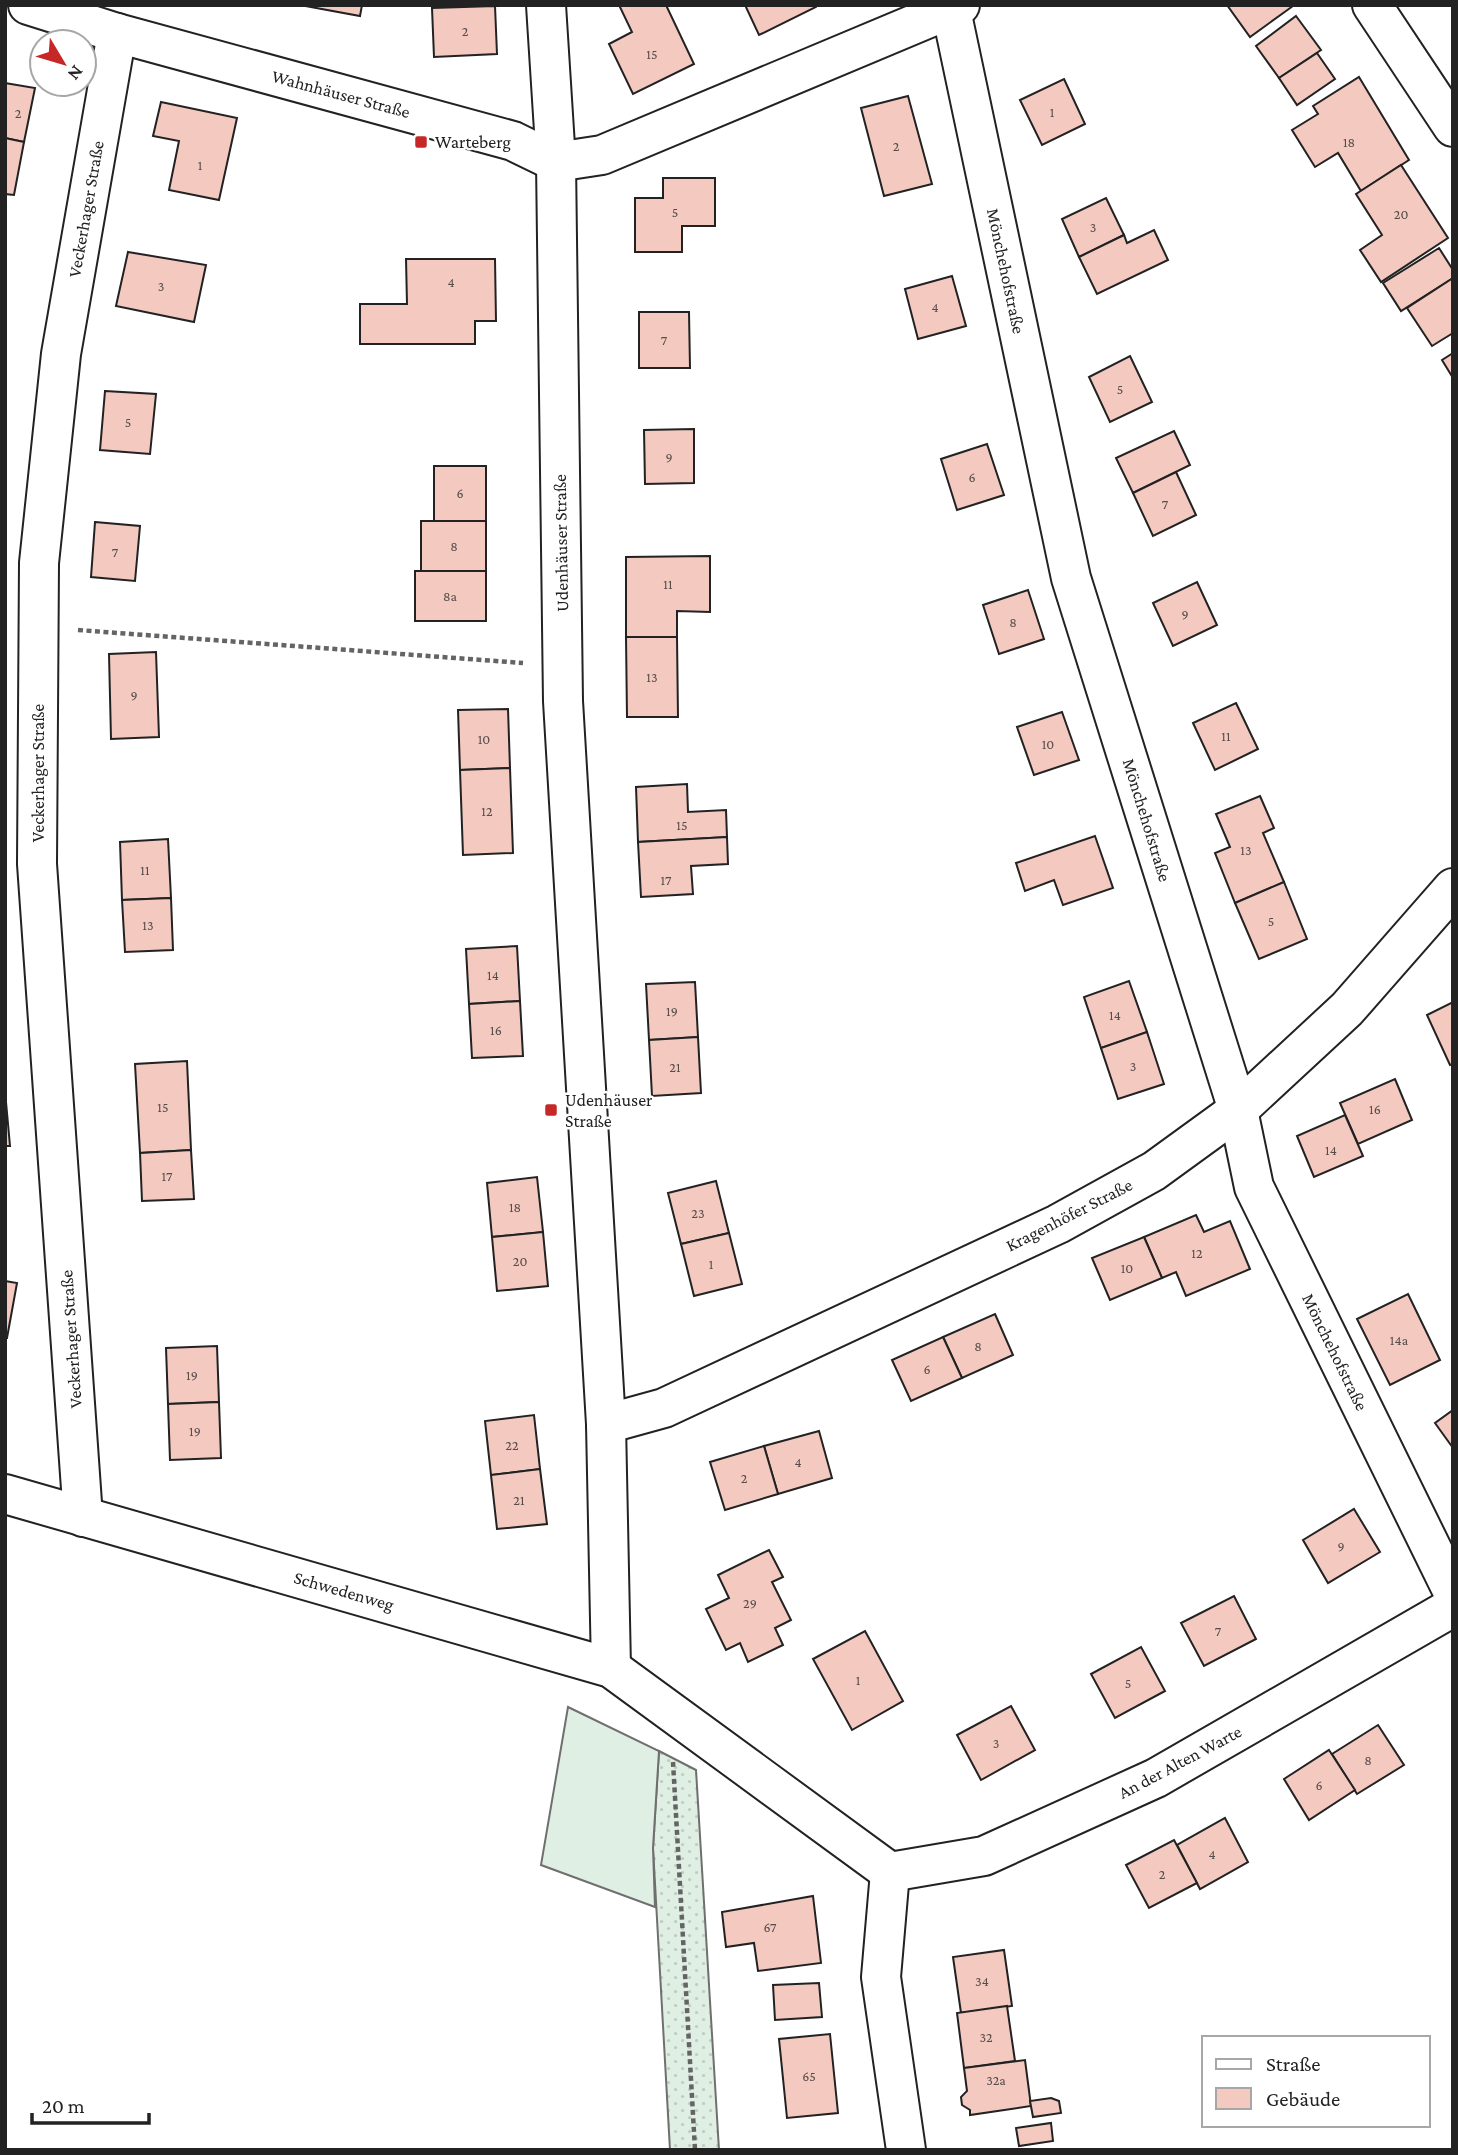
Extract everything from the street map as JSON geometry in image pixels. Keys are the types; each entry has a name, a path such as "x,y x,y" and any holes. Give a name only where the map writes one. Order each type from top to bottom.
{"street":[{"name":"Wahnhäuser Straße","path":"28,5 117,33 513,141 556,162"},
{"name":"Udenhäuser Straße","path":"545,5 556,162 562,666 606,1424 611,1668"},
{"path":"1372,5 1453,127"},
{"path":"556,162 602,155 956,7"},
{"name":"Mönchehofstraße","path":"956,7 1071,578 1238,1110 1254,1187 1453,1592"},
{"name":"Veckerhager Straße","path":"83,1517 37,864 39,563 61,354 117,33"},
{"name":"Kragenhöfer Straße","path":"606,1424 664,1408 1058,1224 1154,1171 1238,1110 1347,1009 1453,888"},
{"name":"Schwedenweg","path":"5,1494 611,1668 671,1712"},
{"name":"An der Alten Warte","path":"890,1872 984,1856 1156,1778 1453,1607"},
{"path":"671,1712 890,1872 881,1977 906,2150"}],"path":[{"path":"39,627 562,666"},
{"path":"671,1712 695,2150"}],"green space":[{"path":"568,1707 659,1751 653,1848 655,1907 541,1865"},
{"path":"659,1751 696,1770 719,2150 670,2150 653,1848"}],"building":[{"path":"300,5 362,5 360,16"},
{"path":"619,5 666,5 694,64 633,94 609,44 632,32"},
{"path":"745,5 816,5 816,7 759,35"},
{"path":"1227,5 1292,5 1293,6 1250,37"},
{"path":"495,6 497,54 434,57 432,8"},
{"path":"1296,16 1321,50 1279,78 1256,46"},
{"path":"1317,53 1335,79 1297,105 1279,78"},
{"path":"1359,77 1409,160 1361,191 1338,153 1315,167 1292,130 1318,114 1313,106"},
{"path":"1064,79 1085,124 1042,145 1020,100"},
{"path":"5,83 28,87 28,98 33,98 24,142 5,138"},
{"path":"908,96 932,184 884,196 861,108"},
{"path":"161,102 237,118 219,200 169,190 179,141 153,136"},
{"path":"5,138 24,142 14,195 5,194"},
{"path":"1401,165 1448,238 1381,282 1360,250 1382,235 1356,194"},
{"path":"663,178 715,178 715,226 682,226 682,252 635,252 635,198 663,198"},
{"path":"1106,198 1124,235 1079,257 1062,219"},
{"path":"1154,230 1168,260 1097,294 1079,257 1124,235 1127,243"},
{"path":"1439,248 1453,270 1453,278 1401,311 1383,283"},
{"path":"128,252 206,265 194,322 116,306"},
{"path":"406,259 495,259 496,321 475,321 475,344 360,344 360,304 407,304"},
{"path":"952,276 966,326 918,339 905,289"},
{"path":"1453,278 1453,333 1432,346 1407,308"},
{"path":"639,312 689,312 690,368 639,368"},
{"path":"1453,353 1453,378 1442,360"},
{"path":"1130,356 1152,402 1110,422 1089,377"},
{"path":"105,391 156,394 150,454 100,450"},
{"path":"694,429 694,483 645,484 644,430"},
{"path":"1174,431 1190,465 1133,493 1116,458"},
{"path":"987,444 1004,495 957,510 941,459"},
{"path":"434,466 486,466 486,521 434,521"},
{"path":"1176,472 1196,515 1153,536 1133,493"},
{"path":"421,521 486,521 486,571 421,571"},
{"path":"95,522 140,526 135,581 91,577"},
{"path":"710,556 710,612 677,611 677,637 626,637 626,557"},
{"path":"415,571 486,571 486,621 415,621"},
{"path":"1197,582 1217,625 1173,646 1153,603"},
{"path":"1028,590 1044,639 999,654 983,605"},
{"path":"626,637 677,637 678,717 627,717"},
{"path":"156,652 159,737 111,739 109,654"},
{"path":"1236,703 1258,749 1215,770 1193,723"},
{"path":"508,709 510,768 460,770 458,710"},
{"path":"1062,712 1079,760 1034,775 1017,727"},
{"path":"510,768 513,853 463,855 460,770"},
{"path":"687,784 688,812 726,810 727,837 638,842 636,787"},
{"path":"1260,796 1274,828 1263,833 1284,882 1235,903 1215,853 1230,847 1216,814"},
{"path":"1095,836 1113,888 1063,905 1054,880 1025,891 1016,863"},
{"path":"727,837 728,864 691,866 693,894 641,897 638,842"},
{"path":"168,839 171,898 122,900 120,842"},
{"path":"1284,882 1307,939 1259,959 1235,903"},
{"path":"171,898 173,950 125,952 122,900"},
{"path":"517,946 520,1001 469,1004 466,949"},
{"path":"1129,981 1147,1032 1101,1048 1084,997"},
{"path":"695,982 698,1037 649,1040 646,984"},
{"path":"520,1001 523,1056 472,1058 469,1004"},
{"path":"1453,1002 1453,1064 1450,1065 1427,1015"},
{"path":"1147,1032 1164,1084 1118,1099 1101,1048"},
{"path":"698,1037 701,1093 652,1096 649,1040"},
{"path":"187,1061 191,1150 140,1153 135,1064"},
{"path":"1395,1079 1412,1120 1358,1144 1340,1103"},
{"path":"5,1091 10,1146 5,1146"},
{"path":"1345,1115 1363,1156 1314,1177 1297,1136"},
{"path":"191,1150 194,1199 142,1201 140,1153"},
{"path":"537,1177 543,1232 492,1237 487,1183"},
{"path":"716,1181 729,1233 681,1244 668,1193"},
{"path":"1196,1215 1204,1232 1230,1221 1250,1269 1186,1296 1176,1272 1162,1278 1144,1237"},
{"path":"543,1232 548,1286 497,1291 492,1237"},
{"path":"729,1233 742,1284 694,1296 681,1244"},
{"path":"1144,1237 1162,1278 1110,1300 1092,1258"},
{"path":"5,1281 17,1283 7,1338 5,1338"},
{"path":"1408,1294 1440,1360 1390,1385 1357,1319"},
{"path":"995,1314 1013,1355 962,1378 943,1337"},
{"path":"943,1337 962,1378 911,1401 892,1360"},
{"path":"217,1346 219,1402 168,1404 166,1348"},
{"path":"219,1402 221,1458 170,1460 168,1404"},
{"path":"1453,1410 1453,1448 1435,1423"},
{"path":"534,1415 540,1469 491,1475 485,1421"},
{"path":"819,1431 832,1478 778,1494 764,1446"},
{"path":"764,1446 778,1494 725,1510 710,1462"},
{"path":"540,1469 547,1524 497,1529 491,1475"},
{"path":"1354,1509 1380,1552 1328,1583 1303,1540"},
{"path":"769,1550 783,1577 772,1582 791,1620 775,1628 783,1645 748,1662 740,1643 726,1650 706,1609 729,1598 718,1575"},
{"path":"1234,1596 1256,1639 1204,1666 1181,1623"},
{"path":"865,1631 903,1701 852,1730 813,1659"},
{"path":"1141,1647 1165,1691 1115,1718 1091,1674"},
{"path":"1011,1706 1035,1750 981,1780 957,1735"},
{"path":"1378,1725 1404,1765 1357,1794 1332,1754"},
{"path":"1329,1750 1355,1790 1309,1820 1284,1779"},
{"path":"1225,1818 1248,1862 1200,1889 1177,1845"},
{"path":"1174,1840 1197,1883 1149,1908 1126,1865"},
{"path":"813,1896 821,1963 758,1971 754,1943 726,1947 722,1912"},
{"path":"1004,1950 1012,2006 961,2013 953,1957"},
{"path":"819,1983 822,2017 775,2020 773,1985"},
{"path":"1007,2006 1015,2061 964,2068 957,2013"},
{"path":"830,2034 838,2113 787,2118 779,2039"},
{"path":"1025,2060 1031,2106 970,2115 970,2110 962,2105 961,2097 967,2091 964,2068"},
{"path":"1051,2098 1059,2101 1061,2113 1033,2117 1030,2101"},
{"path":"1051,2123 1053,2141 1019,2146 1016,2128"}],"place":[{"name":"Warteberg","path":"421,142"},
{"name":"Udenhäuser Straße","path":"551,1110"}]}
